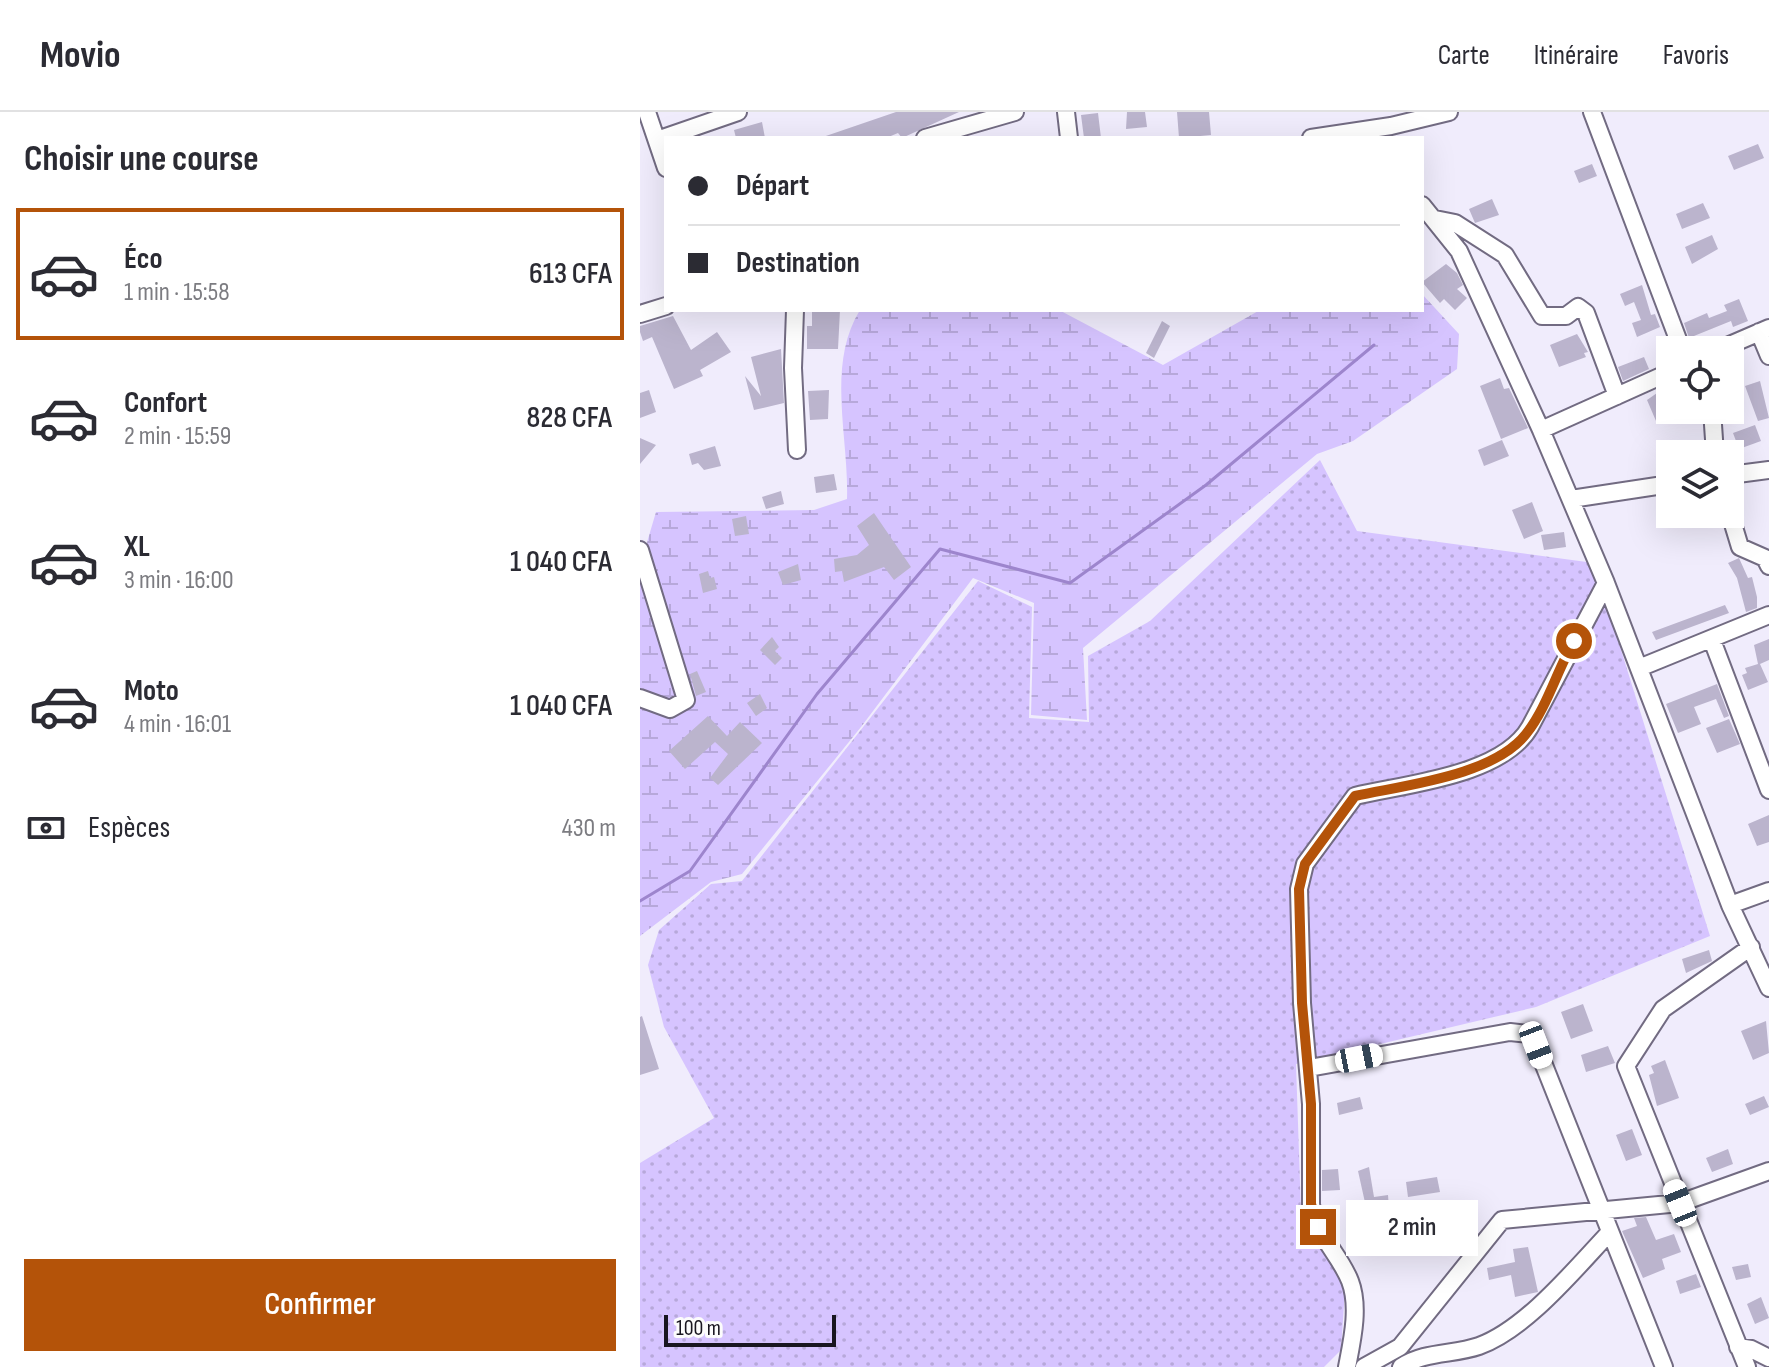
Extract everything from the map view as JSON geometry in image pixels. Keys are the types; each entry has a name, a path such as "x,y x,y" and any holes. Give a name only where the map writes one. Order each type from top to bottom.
{"street":[{"path":"647,112 664,162"},
{"path":"669,136 738,112"},
{"path":"932,136 1015,112"},
{"path":"1066,112 1069,136"},
{"path":"1354,136 1426,115 1449,112"},
{"path":"1592,112 1677,336"},
{"path":"657,140 664,138"},
{"path":"1424,207 1465,261 1541,430 1606,583 1730,905 1768,985"},
{"path":"1435,219 1455,223 1505,255 1542,316 1566,316 1578,307 1586,313 1617,396"},
{"path":"640,314 664,307"},
{"path":"795,312 793,358 797,450"},
{"path":"1744,339 1764,330 1769,356"},
{"path":"1541,430 1656,378"},
{"path":"1744,473 1769,470"},
{"path":"1571,499 1656,486"},
{"path":"1734,528 1740,547 1765,558 1769,566"},
{"path":"640,550 686,700 670,709 640,698"},
{"path":"1347,1367 1354,1296 1350,1281 1312,1213 1309,1068 1299,949 1299,889 1305,864 1355,796 1461,773 1519,741 1534,719 1606,583"},
{"path":"1639,668 1769,615"},
{"path":"1712,640 1769,790"},
{"path":"1730,905 1769,891"},
{"path":"1747,1367 1627,1063 1663,1009 1751,947"},
{"path":"1309,1068 1510,1032 1528,1034 1536,1045 1664,1367"},
{"path":"1364,1367 1400,1347 1502,1220 1599,1208 1680,1203 1769,1171"},
{"path":"1401,1367 1434,1354 1480,1345 1511,1328 1609,1233"},
{"path":"1738,1347 1751,1349 1769,1358"}],"green space":[{"path":"1424,296 1459,334 1457,369 1353,441 1317,454 1083,648 1087,720 1031,715 1034,603 973,578 861,727 742,874 711,882 640,936 640,566 656,512 814,510 847,499 841,378 850,331 859,312 1063,312 1163,365 1256,312 1424,312"},
{"path":"1320,460 1357,531 1594,563 1710,936 1536,1007 1296,1064 1301,1213 1345,1289 1341,1350 1324,1367 640,1367 640,1163 714,1118 664,1027 648,965 659,930 711,884 742,881 978,581 1032,607 1029,718 1089,722 1088,656 1150,621"}],"building":[{"path":"896,112 959,112 906,136 898,133 891,136 826,136"},
{"path":"1127,112 1145,112 1147,127 1126,129"},
{"path":"1177,112 1209,112 1211,135 1179,136"},
{"path":"1098,113 1101,136 1084,136 1081,115"},
{"path":"762,122 765,136 736,136 734,130"},
{"path":"1758,144 1764,158 1734,170 1728,156"},
{"path":"1592,164 1597,176 1579,183 1574,171"},
{"path":"1492,199 1499,215 1475,223 1469,209"},
{"path":"1703,203 1710,218 1682,229 1676,214"},
{"path":"1712,235 1718,249 1692,264 1685,247"},
{"path":"1446,264 1457,273 1463,285 1457,289 1467,298 1455,310 1444,299 1440,303 1424,280"},
{"path":"1642,285 1651,315 1655,314 1660,327 1637,337 1632,323 1641,320 1634,302 1625,306 1620,294"},
{"path":"1739,299 1748,321 1733,327 1731,321 1688,336 1684,323 1707,313 1709,318 1727,311 1724,305"},
{"path":"812,312 840,312 838,349 807,349 807,326 812,326"},
{"path":"673,316 691,350 717,332 731,352 700,370 703,376 674,389 652,337 643,341 640,332 640,326"},
{"path":"1162,321 1170,326 1154,358 1146,353"},
{"path":"1577,334 1588,352 1584,353 1586,357 1559,367 1550,345"},
{"path":"781,349 784,403 754,410 745,376 761,396 751,357"},
{"path":"1644,357 1649,369 1623,381 1618,367"},
{"path":"1500,378 1504,389 1509,388 1528,428 1501,439 1480,386"},
{"path":"1760,381 1769,418 1758,421 1745,386"},
{"path":"649,390 656,412 640,418 640,393"},
{"path":"829,390 828,419 810,420 808,391"},
{"path":"1656,394 1656,421 1647,400"},
{"path":"1755,425 1761,441 1744,447 1744,440 1736,440 1733,433"},
{"path":"640,438 656,445 640,464"},
{"path":"1502,440 1509,456 1484,466 1478,450"},
{"path":"715,446 721,466 704,470 698,463 692,465 689,454"},
{"path":"834,474 837,490 816,493 814,477"},
{"path":"781,491 784,504 766,509 762,497"},
{"path":"1532,502 1543,531 1524,539 1512,510"},
{"path":"874,513 911,567 894,580 884,567 844,582 842,571 835,572 834,559 857,555 869,545 857,526"},
{"path":"746,516 749,534 735,536 732,519"},
{"path":"1564,532 1566,547 1544,550 1541,535"},
{"path":"1739,558 1748,578 1752,577 1757,597 1757,608 1746,612 1737,578 1728,563"},
{"path":"798,564 801,580 783,585 778,572"},
{"path":"708,571 710,578 714,577 717,589 703,593 699,574"},
{"path":"1725,605 1729,613 1656,640 1652,632"},
{"path":"772,637 779,647 775,651 782,658 775,665 760,650"},
{"path":"1769,639 1769,660 1760,664 1768,682 1748,690 1742,675 1747,673 1745,668 1758,664 1754,645"},
{"path":"697,671 706,692 696,696 690,674"},
{"path":"1717,684 1729,716 1724,718 1716,699 1694,707 1701,724 1678,733 1666,704"},
{"path":"760,694 767,708 756,716 747,703"},
{"path":"708,716 727,736 740,722 762,743 718,785 710,778 728,754 715,742 685,769 669,751"},
{"path":"1729,719 1740,744 1717,753 1706,728"},
{"path":"1769,815 1769,842 1757,846 1748,824"},
{"path":"1709,950 1712,961 1686,973 1682,959"},
{"path":"1583,1004 1593,1031 1571,1039 1561,1012"},
{"path":"640,1017 659,1069 640,1075"},
{"path":"1766,1021 1769,1053 1753,1060 1741,1031"},
{"path":"1608,1046 1615,1063 1586,1072 1581,1055"},
{"path":"1665,1060 1679,1098 1657,1106 1649,1075 1654,1073 1651,1066"},
{"path":"1764,1096 1769,1107 1750,1115 1745,1104"},
{"path":"1360,1097 1363,1109 1339,1115 1337,1103"},
{"path":"1632,1129 1642,1155 1626,1161 1616,1135"},
{"path":"1728,1149 1733,1164 1712,1172 1706,1158"},
{"path":"1369,1167 1374,1197 1388,1195 1390,1222 1370,1225 1358,1171"},
{"path":"1338,1169 1340,1190 1322,1191 1322,1170"},
{"path":"1437,1177 1440,1192 1408,1197 1406,1182"},
{"path":"1646,1217 1656,1240 1674,1234 1681,1252 1662,1259 1665,1269 1643,1278 1622,1231 1637,1226 1634,1218"},
{"path":"1456,1223 1470,1223 1470,1242 1456,1242"},
{"path":"1528,1247 1538,1292 1515,1297 1511,1275 1489,1280 1487,1268 1515,1262 1513,1249"},
{"path":"1748,1264 1751,1277 1736,1280 1732,1267"},
{"path":"1696,1274 1701,1287 1680,1294 1676,1281"},
{"path":"1761,1297 1769,1318 1755,1324 1747,1304"}],"waterway":[{"path":"640,901 690,871 817,694 940,549 1070,583 1206,485 1374,345"}],"route":[{"path":"1318,1227 1311,1204 1311,1104 1299,949 1299,889 1305,864 1355,796 1461,773 1519,741 1539,711 1574,641"}]}
